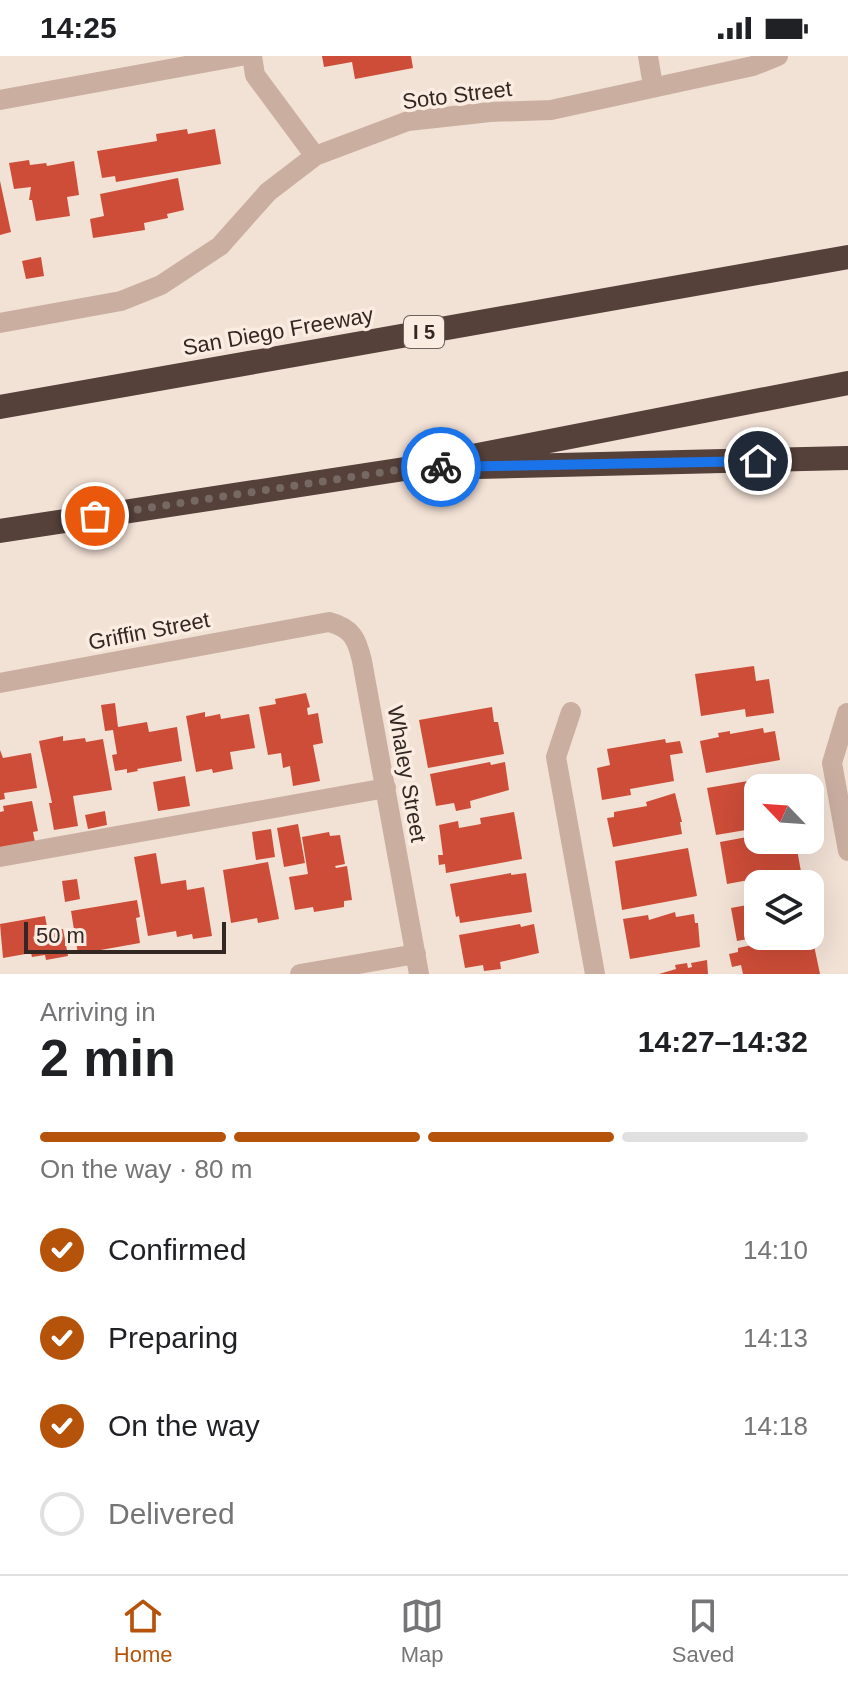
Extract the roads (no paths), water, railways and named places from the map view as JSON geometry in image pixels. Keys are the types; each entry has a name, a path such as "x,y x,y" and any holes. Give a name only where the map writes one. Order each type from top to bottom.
{"highway":[{"name":"San Diego Freeway","path":"0,407 848,257"},
{"path":"0,531 411,468 848,383"},
{"path":"411,468 848,458"}],"street":[{"path":"0,100 241,56"},
{"path":"252,56 255,75 315,156"},
{"path":"648,56 653,86"},
{"name":"Soto Street","path":"0,323 121,301 161,285 220,246 268,192 315,156 408,121 490,112 551,110 753,66 778,56"},
{"name":"Whaley Street","path":"307,626 329,622 346,626 357,641 418,964"},
{"name":"Griffin Street","path":"0,683 307,626"},
{"path":"571,712 556,757 595,974"},
{"path":"847,713 832,763 848,851"},
{"path":"0,857 386,788"},
{"path":"300,974 418,964"}]}
